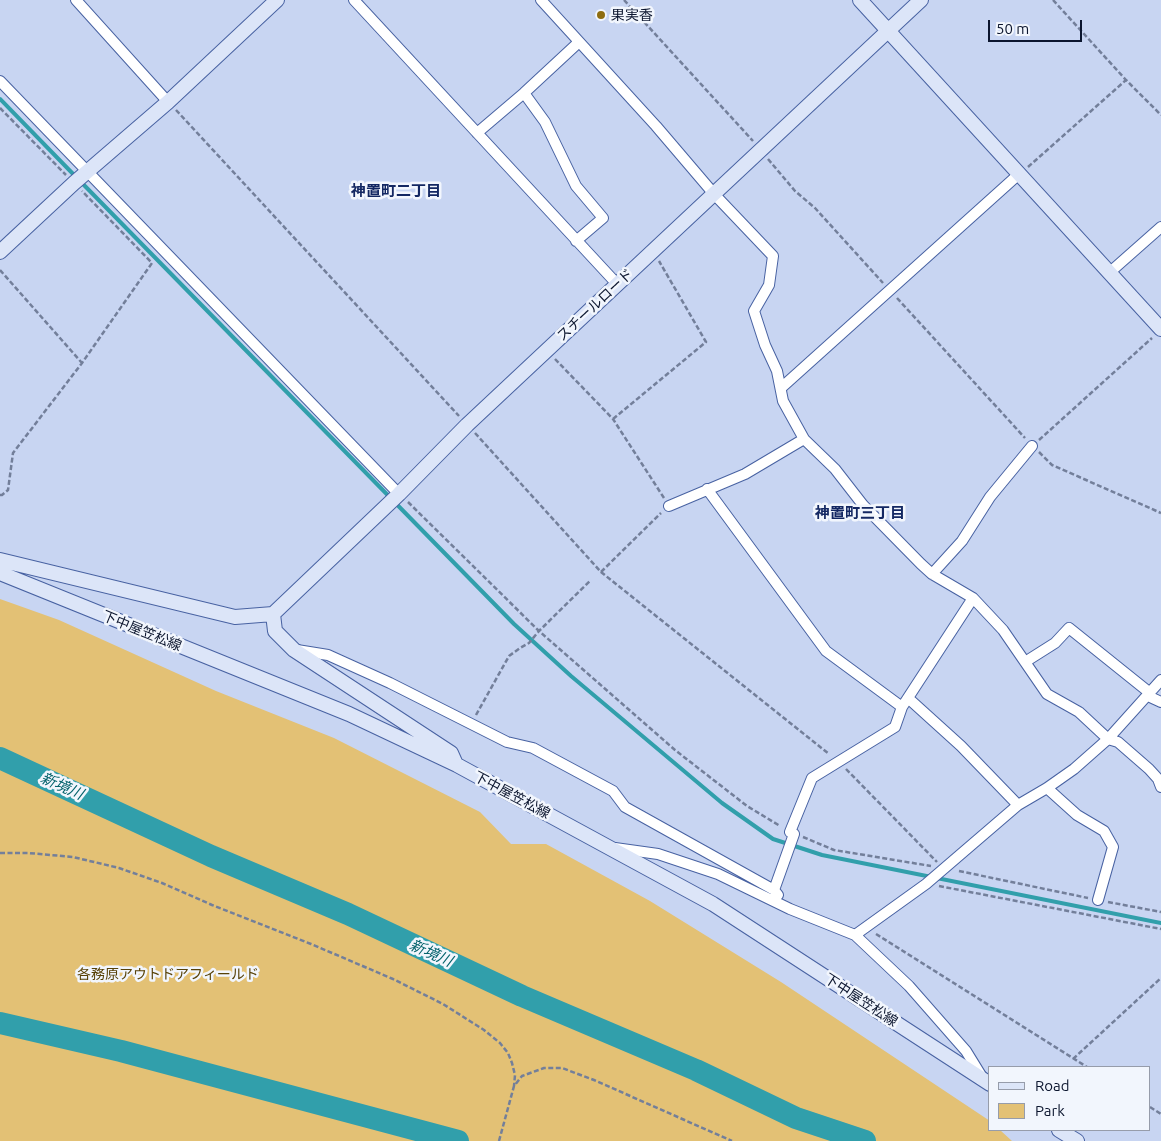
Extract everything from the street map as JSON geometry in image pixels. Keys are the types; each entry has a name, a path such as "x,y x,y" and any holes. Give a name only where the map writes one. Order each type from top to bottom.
{"street":[{"path":"76,0 168,102"},
{"path":"0,252 74,183 168,102 277,0"},
{"path":"354,0 617,284"},
{"path":"541,0 656,126 714,194 773,256 769,284 754,310 777,372 783,401 804,439 835,469 863,505 932,574 973,598 1003,630 1047,694 1079,712 1108,739 1118,742 1149,769 1158,779 1161,786"},
{"path":"860,0 1109,273 1157,333"},
{"name":"スチールロード","path":"272,614 388,505 467,425 921,0"},
{"path":"477,133 579,42"},
{"path":"0,81 399,494"},
{"path":"524,93 545,122 576,186 603,218 576,241"},
{"path":"781,388 1019,174"},
{"path":"1109,273 1161,227"},
{"path":"669,506 744,474 804,439"},
{"path":"932,574 962,541 990,496 1032,446"},
{"path":"707,489 826,651 902,707"},
{"path":"0,560 234,617 272,614 275,631 294,650 451,753 457,765"},
{"path":"0,573 15,564"},
{"name":"下中屋笠松線","path":"0,573 349,714 457,765 714,904 987,1082"},
{"path":"774,890 812,778 895,727 902,707 973,598"},
{"path":"1025,662 1055,643 1069,628 1161,702"},
{"path":"294,650 328,655 390,683 507,742 533,748 613,791 625,807 774,890 790,909"},
{"path":"855,935 927,883 1018,805 1074,769 1108,739 1161,680"},
{"path":"908,698 961,746 1018,805"},
{"path":"1047,788 1077,815 1104,831 1113,847 1098,900"},
{"path":"610,847 658,854 718,874 790,909 855,935 908,986 966,1051 987,1082"},
{"path":"1062,1131 1077,1141"}],"path":[{"path":"624,0 761,150"},
{"path":"1053,0 1126,80 1161,115"},
{"path":"1019,174 1126,80"},
{"path":"168,102 601,572 839,762 940,870"},
{"path":"0,108 152,264 82,363 13,453 8,490 2,496 0,495"},
{"path":"613,419 706,342 653,251"},
{"path":"0,270 82,363"},
{"path":"1157,333 1032,446 1052,465 1161,513"},
{"path":"548,350 613,419 669,506 601,572"},
{"path":"399,494 538,631 675,750 747,806 792,835 834,850 1161,912"},
{"path":"470,724 510,656 529,643 538,631 590,581"},
{"path":"0,853 28,853 73,857 119,868 162,883 311,944 392,979 443,1004 484,1030 500,1043 508,1053 515,1074 514,1086 499,1141"},
{"path":"927,883 1161,929"},
{"path":"866,928 1085,1066"},
{"path":"1073,1058 1161,978"},
{"path":"514,1086 522,1076 532,1072 544,1068 562,1068 594,1080 732,1141"}],"green space":[{"name":"各務原アウトドアフィールド","path":"0,599 59,620 216,691 334,738 480,812 511,844 546,844 650,901 781,982 988,1120 988,1131 1001,1131 1012,1141 0,1141"}],"waterway":[{"path":"0,99 76,177"},
{"path":"81,182 514,624 571,676 722,803 773,839 822,855 1161,923"},
{"name":"新境川","path":"0,758 211,856 348,914 522,996 696,1070 796,1118 865,1141"},
{"name":"新境川","path":"0,1023 121,1051 458,1141"}],"place":[{"name":"果実香","path":"601,15"}],"district":[{"name":"神置町二丁目","path":"396,191"},
{"name":"神置町三丁目","path":"860,513"}]}
